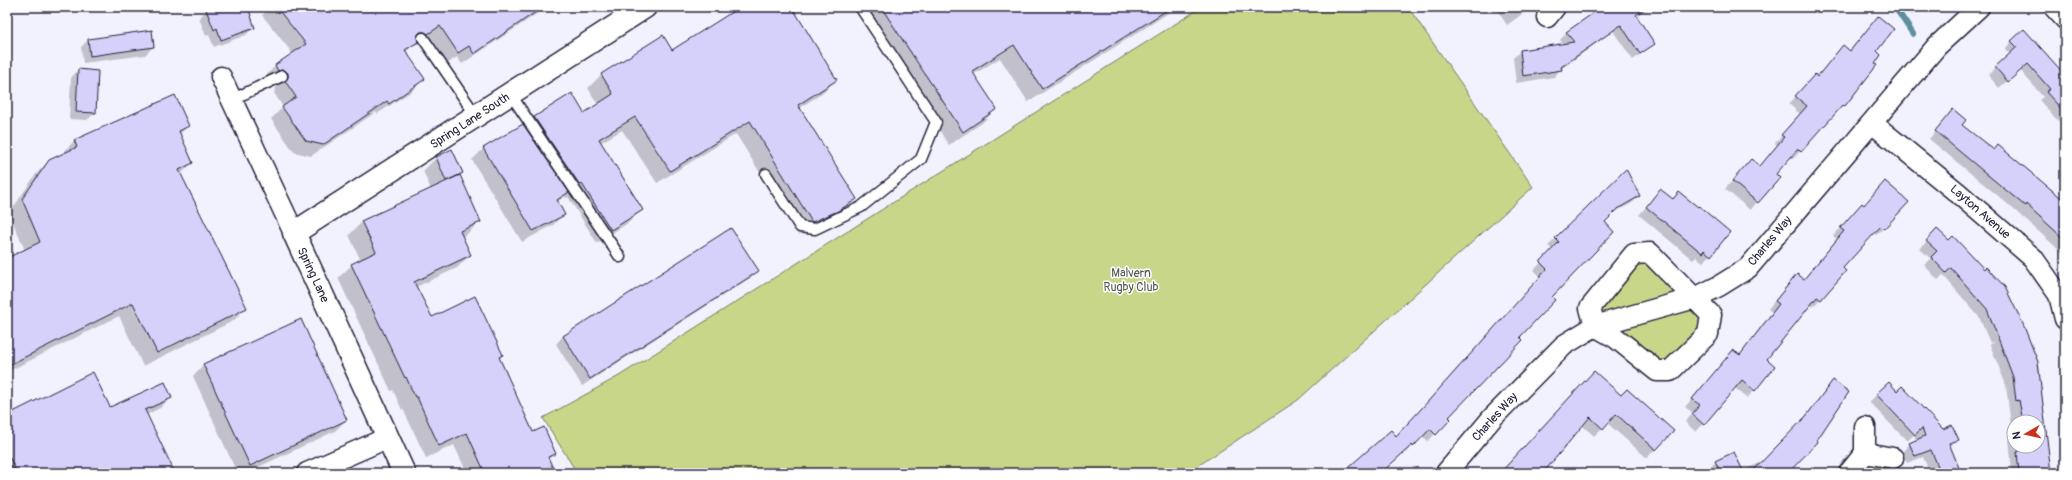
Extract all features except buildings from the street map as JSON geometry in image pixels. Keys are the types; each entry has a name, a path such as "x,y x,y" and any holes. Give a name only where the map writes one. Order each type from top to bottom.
{"street":[{"name":"Spring Lane South","path":"294,234 645,7"},
{"name":"Charles Way","path":"1446,473 1493,417 1564,344 1595,326 1695,298 1719,286 1748,268 1937,46 1980,7"},
{"path":"2054,7 2065,18"},
{"name":"Spring Lane","path":"221,77 404,473"},
{"name":"Layton Avenue","path":"1872,123 1958,193 2033,258 2059,295 2065,319"},
{"path":"1650,253 1711,315 1708,334 1670,371 1657,372 1616,338 1595,326 1590,308 1634,254 1650,253"},
{"path":"1849,473 1865,453 1865,427"},
{"path":"307,473 388,438"},
{"path":"1865,453 1893,458"}],"lane":[{"path":"766,174 800,227 815,229 861,207 921,160 936,122 860,7"},
{"path":"423,38 476,117"},
{"path":"231,100 282,76"},
{"path":"511,94 620,257"}],"green space":[{"name":"Malvern Rugby Club","path":"1202,7 1408,7 1533,187 1298,400 1187,473 577,473 543,418 619,376"},
{"path":"1645,259 1676,288 1674,295 1601,317 1598,311 1640,260"},
{"path":"1695,308 1703,320 1701,328 1666,367 1623,332 1624,326"},
{"path":"1870,463 1900,465 1897,473 1859,473"}],"waterway":[{"path":"1895,7 1913,34"}]}
